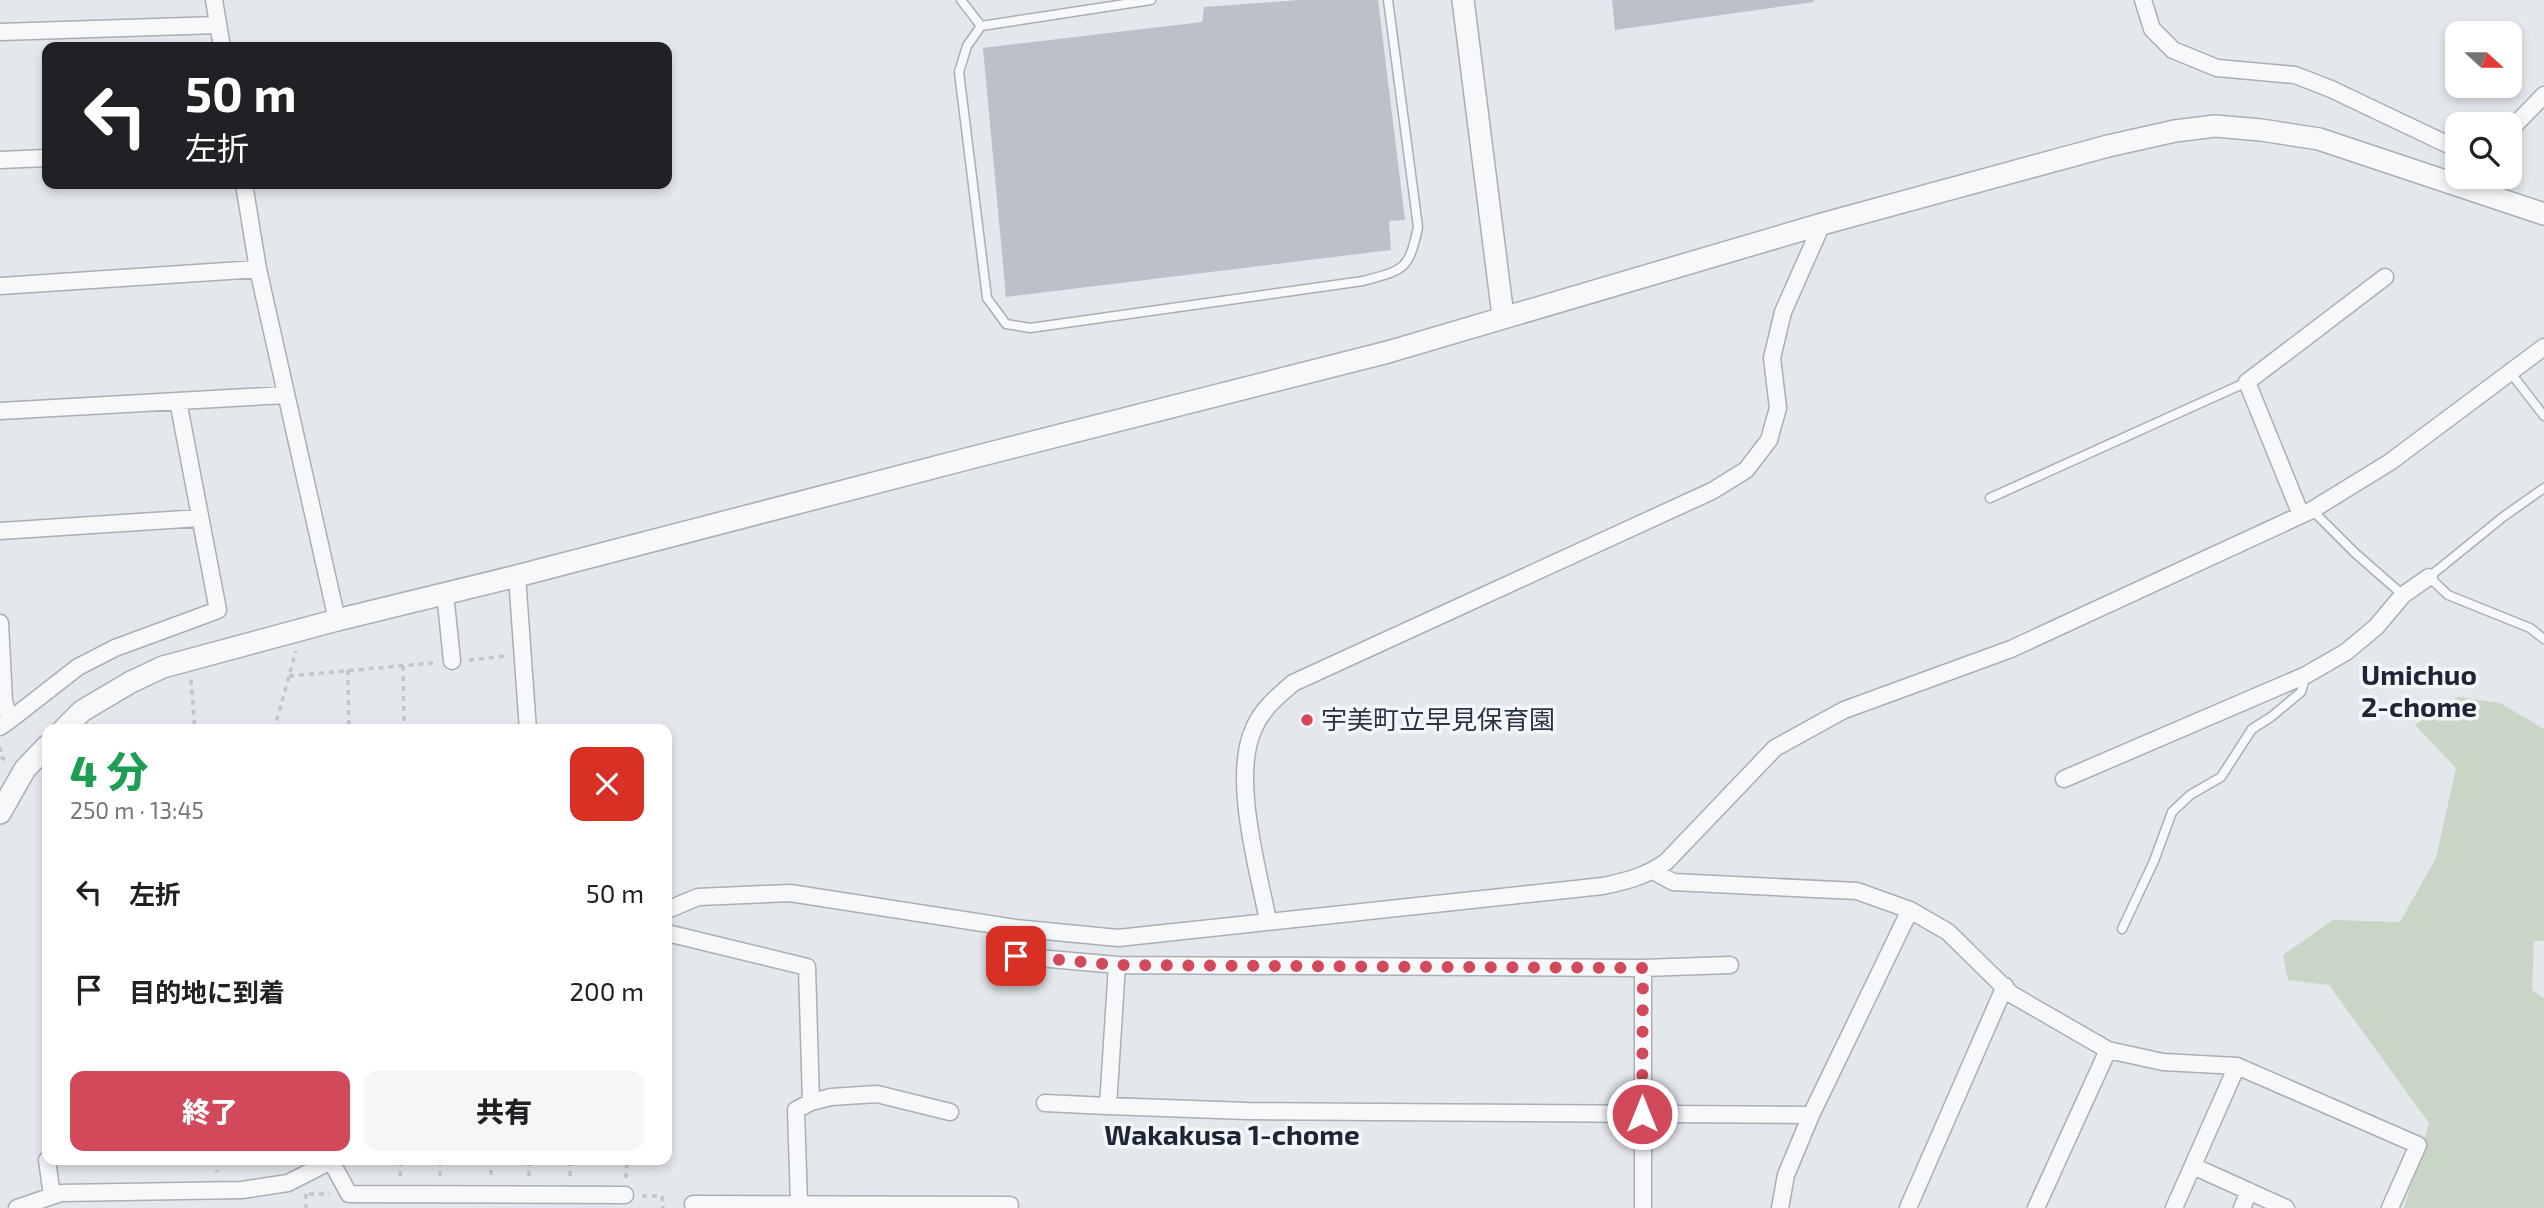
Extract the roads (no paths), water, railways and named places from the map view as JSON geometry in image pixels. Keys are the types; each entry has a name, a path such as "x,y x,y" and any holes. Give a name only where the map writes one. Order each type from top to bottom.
{"street":[{"path":"214,0 221,42"},
{"path":"1463,0 1503,316"},
{"path":"2143,0 2152,29 2173,50 2217,68 2295,75 2331,89 2445,143"},
{"path":"0,32 219,25"},
{"path":"2522,117 2544,94"},
{"path":"69,724 82,711 163,667 337,620 1388,352 1822,224 2108,146 2175,131 2215,127 2261,130 2319,139 2445,176"},
{"path":"0,160 42,158"},
{"path":"245,189 258,270 337,620"},
{"path":"2486,189 2544,214"},
{"path":"1268,921 1247,808 1244,763 1253,728 1270,703 1293,683 1712,491 1746,470 1769,440 1778,408 1772,358 1783,312 1822,224"},
{"path":"0,286 258,270"},
{"path":"2306,512 2247,382 2385,277"},
{"path":"672,908 698,897 790,893 1015,928 1118,938 1603,886 1632,880 1666,862 1775,748 1844,710 2011,649 2306,512 2390,462 2544,347"},
{"path":"0,411 285,395"},
{"path":"5,723 78,667 115,648 218,610 178,401"},
{"path":"0,531 200,518"},
{"path":"517,576 527,724"},
{"path":"2064,779 2306,675 2346,652 2376,627 2403,595 2429,577"},
{"path":"445,593 452,661"},
{"path":"0,623 5,723"},
{"path":"0,813 26,769 42,751"},
{"path":"1653,871 1673,881 1857,891 1910,910 1948,932 2011,994 2108,1050 2163,1062 2236,1066 2418,1145 2390,1208"},
{"path":"1780,1208 1786,1175 1811,1115 1910,910"},
{"path":"1015,928 1016,956 1117,965 1643,968 1730,965"},
{"path":"672,934 807,967 811,1102"},
{"path":"1108,1105 1117,965"},
{"path":"1643,968 1643,1208"},
{"path":"1908,1208 2005,986"},
{"path":"2036,1208 2108,1050"},
{"path":"2174,1208 2236,1066"},
{"path":"799,1204 796,1110 811,1102 831,1097 877,1094 950,1112"},
{"path":"1045,1103 1247,1111 1811,1115"},
{"path":"48,1165 52,1196"},
{"path":"17,1208 61,1193 242,1190 288,1183 324,1165"},
{"path":"334,1165 349,1194 356,1201 625,1195"},
{"path":"2193,1166 2286,1208"},
{"path":"2242,1208 2249,1191"},
{"path":"693,1204 1010,1205"}],"lane":[{"path":"961,0 981,26"},
{"path":"1151,0 981,26 967,46 959,72 987,298 1006,324 1030,328 1363,281 1398,271 1413,253 1418,227 1388,0"},
{"path":"2510,372 2544,416"},
{"path":"1990,498 2247,382"},
{"path":"2544,488 2503,517 2429,577 2448,595 2530,628 2544,639"},
{"path":"2306,512 2403,595"},
{"path":"2122,929 2154,861 2172,812 2190,795 2221,777 2252,729 2301,692 2306,675"}],"place":[{"name":"宇美町立早見保育園","path":"1307,720"}],"district":[{"name":"Umichuo 2-chome","path":"2419,691"},
{"name":"Wakakusa 1-chome","path":"1232,1135"}]}
